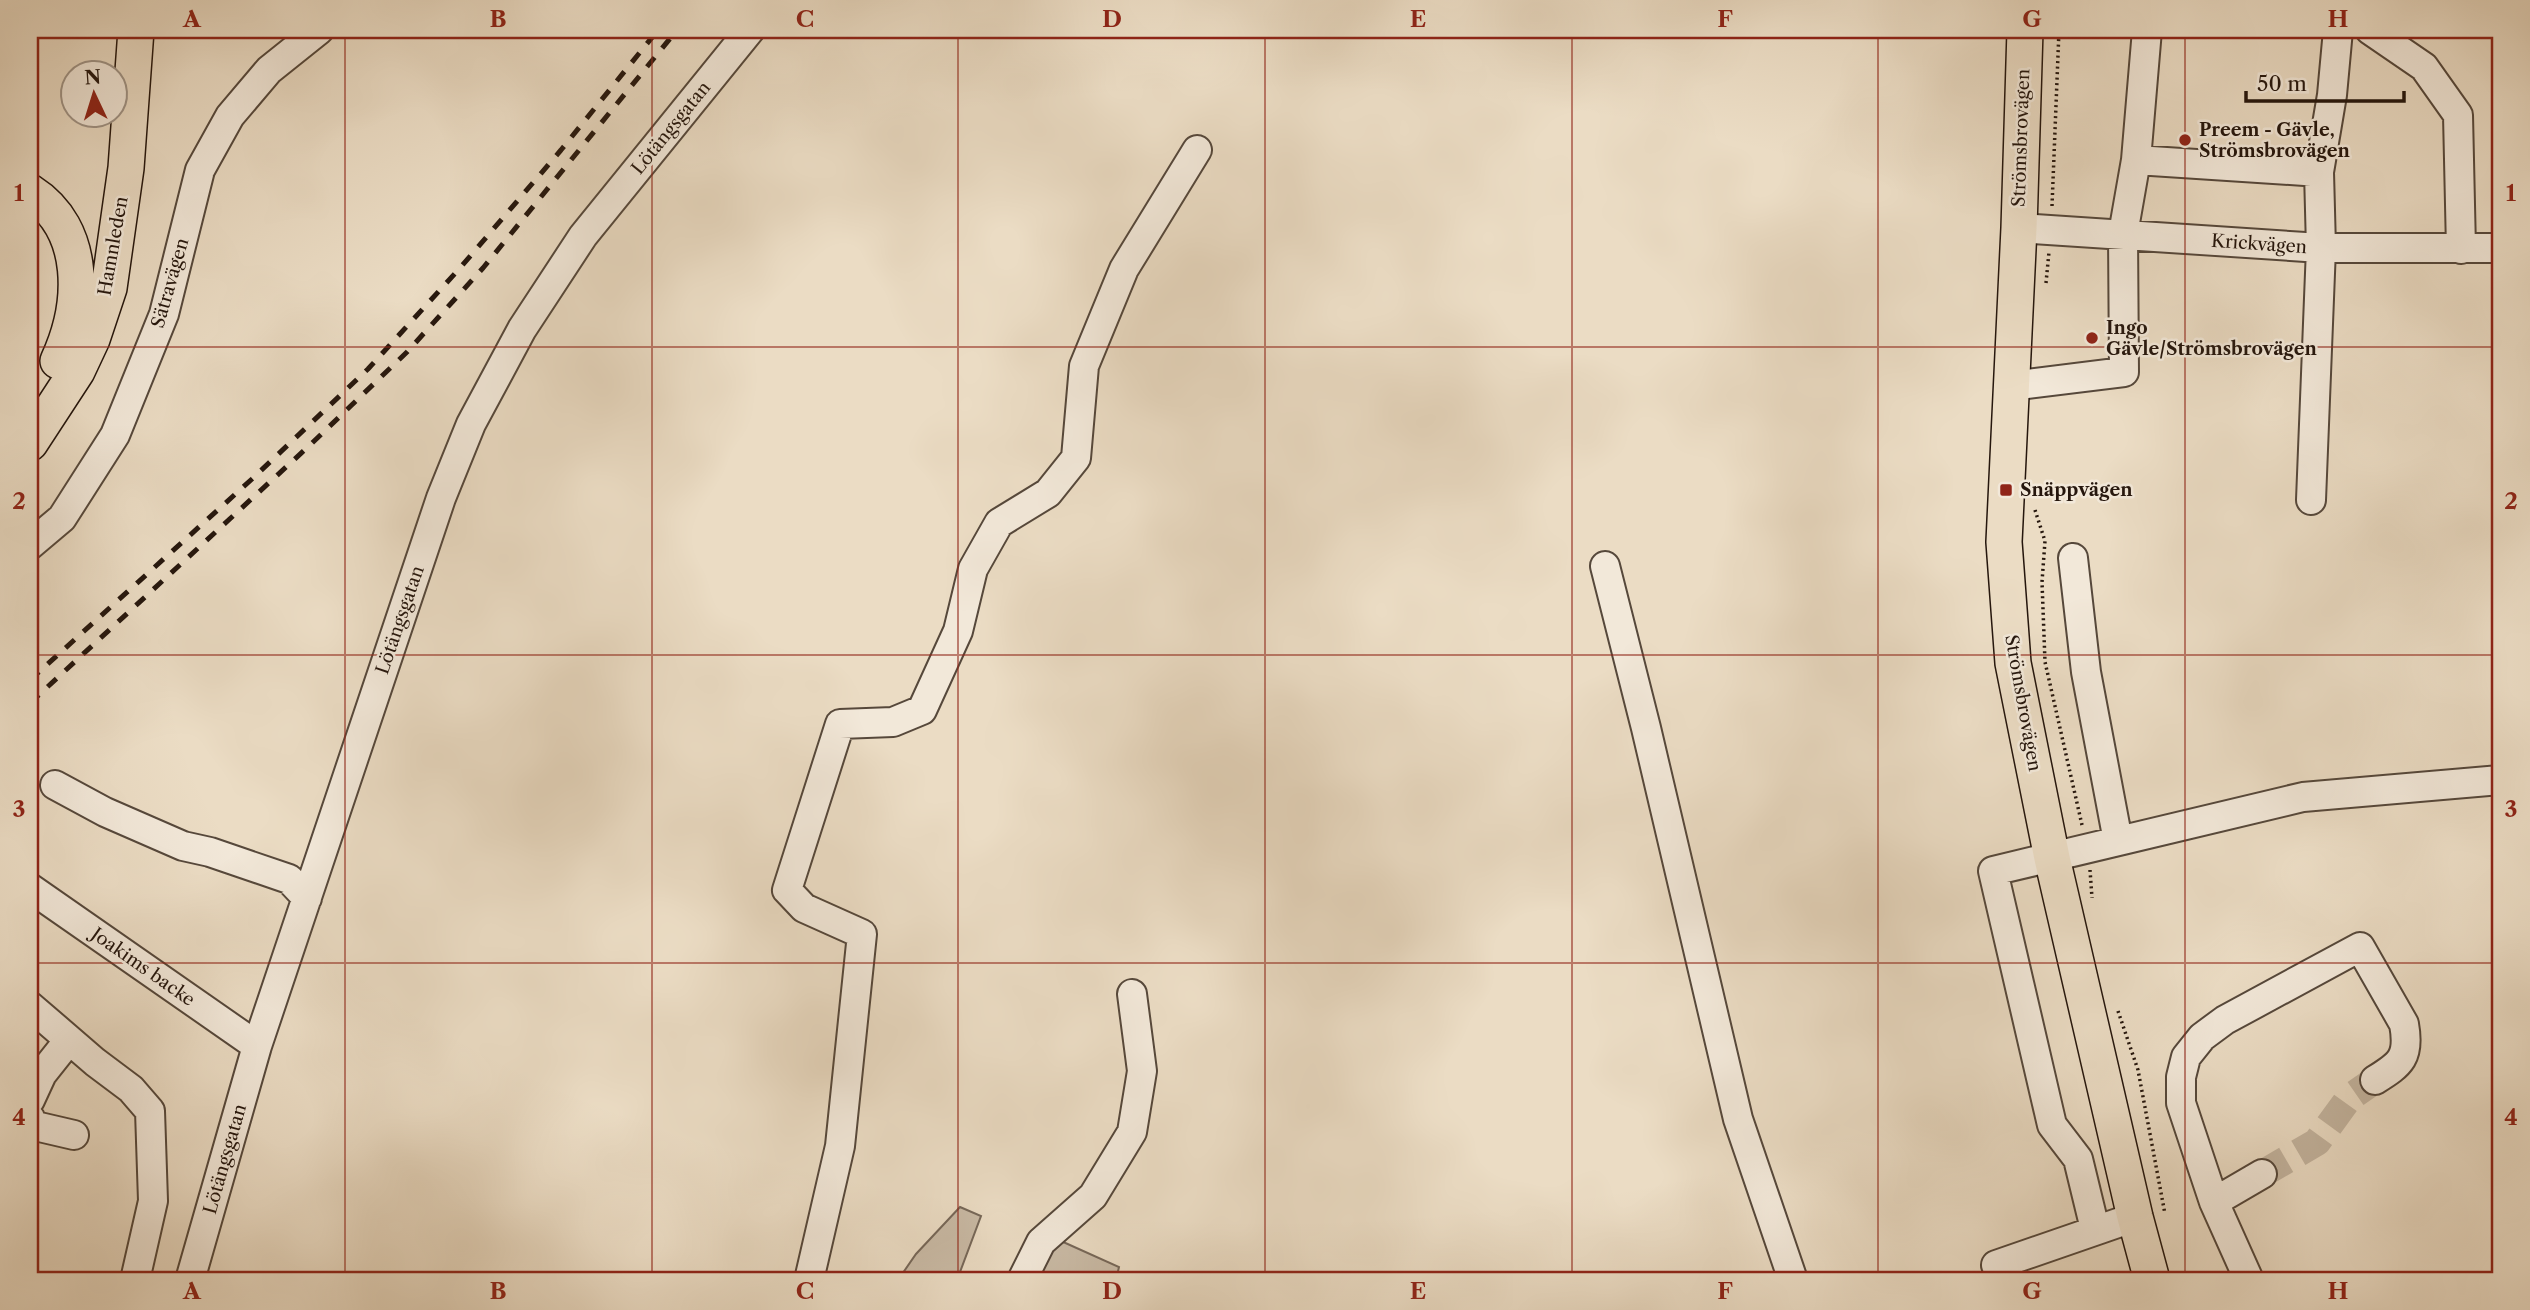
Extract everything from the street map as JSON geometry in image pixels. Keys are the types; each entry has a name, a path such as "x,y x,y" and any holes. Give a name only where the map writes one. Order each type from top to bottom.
{"main road":[{"name":"Hamnleden","path":"30,443 77,371 92,339 109,288 126,168 136,30"},
{"name":"Strömsbrovägen","path":"2025,30 2019,228 2004,542 2013,663 2052,858 2134,1217 2152,1280"},
{"name":"Hamnleden","path":"30,192 55,212 65,229 76,273 76,298 68,340 30,408"}],"street":[{"name":"Sätravägen","path":"30,544 62,518 115,435 164,314 200,170 230,116 269,70 318,30"},
{"name":"Lötängsgatan","path":"190,1280 257,1046 441,498 471,424 522,329 583,236 750,30"},
{"path":"2011,386 2124,372 2123,234 2136,160 2147,30"},
{"path":"2311,500 2321,248 2319,172 2332,95 2338,30"},
{"path":"2370,30 2424,67 2458,115 2460,249"},
{"path":"810,1280 841,1146 862,934 804,908 787,890 839,724 893,722 922,710 958,631 972,569 999,523 1048,493 1076,458 1084,366 1124,269 1197,150"},
{"path":"2136,160 2319,172"},
{"name":"Krickvägen","path":"2019,228 2321,248 2500,248"},
{"path":"2074,558 2086,672 2118,841"},
{"path":"1605,566 1738,1119 1793,1280"},
{"path":"2095,1228 2078,1159 2052,1125 1993,871 2303,797 2500,780"},
{"path":"55,785 105,812 183,846 210,852 289,879 307,898"},
{"name":"Joakims backe","path":"30,888 257,1046"},
{"path":"2249,1280 2214,1202 2181,1103 2181,1077 2186,1057 2202,1037 2225,1020 2360,947 2404,1024 2406,1037 2406,1047 2398,1066 2375,1080"},
{"path":"1022,1280 1041,1242 1093,1196 1132,1132 1142,1071 1132,995"},
{"path":"30,1006 131,1089 150,1111 153,1201 135,1280"},
{"path":"30,1101 42,1074 69,1040"},
{"path":"30,1118 31,1125 74,1135"},
{"path":"2214,1202 2262,1174"},
{"path":"1996,1265 2095,1228 2134,1217"}],"shaded area":[{"path":"960,1207 981,1216 957,1280 898,1280 916,1254"},
{"path":"1061,1241 1119,1267 1116,1280 1029,1280 1039,1261"}],"tunnel":[{"path":"2262,1174 2317,1142 2349,1098 2375,1080"}],"railway":[{"path":"30,680 252,479 368,369 460,268 561,150 658,30"},
{"path":"30,703 407,352 483,268 677,30"}],"place":[{"name":"Preem - Gävle, Strömsbrovägen","path":"2185,140"},
{"name":"Ingo Gävle/Strömsbrovägen","path":"2092,338"},
{"name":"Snäppvägen","path":"2006,490"}]}
